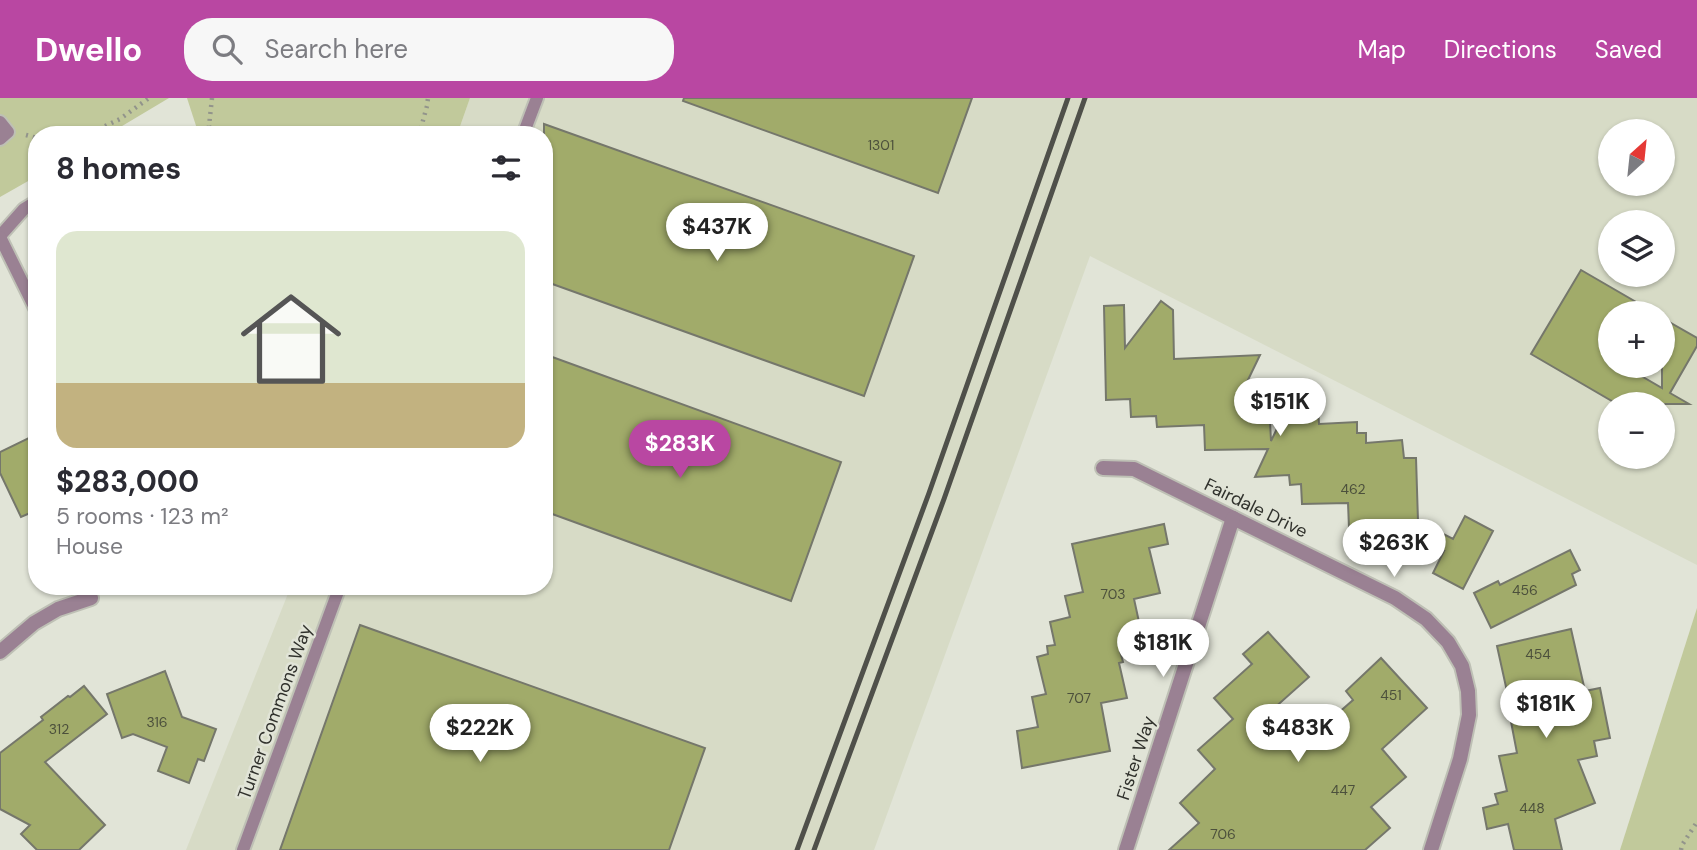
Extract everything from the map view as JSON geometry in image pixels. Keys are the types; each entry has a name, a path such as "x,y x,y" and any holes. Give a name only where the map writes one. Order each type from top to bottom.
{"street":[{"name":"Fairdale Drive","path":"1103,468 1134,468 1395,598 1426,619 1448,642 1462,666 1468,691 1469,715 1460,759 1431,850"},
{"name":"Fister Way","path":"1126,850 1233,519"},
{"path":"0,652 34,623 58,609 91,598"}],"lane":[{"path":"526,126 537,98"},
{"path":"0,122 8,132 0,139"},
{"path":"28,207 0,236 28,294"},
{"name":"Turner Commons Way","path":"243,850 337,595"}],"path":[{"path":"105,126 120,119 149,98"},
{"path":"209,126 212,98"},
{"path":"421,126 428,98"},
{"path":"1681,850 1697,822"}],"shaded area":[{"path":"470,98 1697,98 1697,565 1090,256 874,850 186,850 287,595 553,595 553,126 460,126"}],"green space":[{"path":"0,98 169,98 122,126 28,126 28,181 0,197"},
{"path":"187,98 470,98 460,126 196,126"},
{"path":"1697,608 1697,850 1620,850"}],"building":[{"path":"684,98 972,98 938,193 683,101"},
{"path":"553,127 914,256 864,396 553,284"},
{"path":"1581,270 1598,280 1598,287 1610,287 1634,301 1598,301 1598,378 1645,378 1662,388 1662,378 1675,378 1675,325 1697,338 1697,346 1671,392 1598,393 1531,354"},
{"path":"1161,301 1173,310 1174,359 1260,355 1247,382 1268,381 1271,441 1286,410 1318,408 1319,424 1357,422 1357,433 1366,433 1366,443 1402,440 1404,458 1416,458 1418,521 1453,539 1465,516 1493,531 1463,589 1433,573 1444,551 1399,553 1398,540 1392,540 1392,527 1349,528 1348,503 1302,504 1301,484 1290,485 1289,475 1255,477 1268,449 1205,450 1204,425 1157,427 1156,416 1131,417 1130,399 1106,400 1104,306 1124,305 1125,348"},
{"path":"553,357 841,462 791,601 553,514"},
{"path":"1675,396 1689,404 1675,404"},
{"path":"28,438 28,514 21,517 0,473 0,452"},
{"path":"1164,524 1168,544 1149,548 1160,593 1134,599 1144,645 1120,651 1123,662 1119,663 1127,698 1101,703 1110,751 1022,768 1017,731 1038,727 1032,697 1046,694 1037,657 1048,654 1047,646 1055,645 1050,622 1070,617 1065,596 1083,592 1072,544"},
{"path":"1570,550 1580,570 1572,574 1576,585 1491,628 1474,593 1498,581 1500,585"},
{"path":"360,625 705,748 669,850 280,850"},
{"path":"1571,629 1585,691 1600,688 1610,738 1594,741 1597,756 1578,760 1595,803 1555,819 1562,850 1514,850 1508,824 1487,829 1483,808 1498,804 1495,794 1507,791 1499,756 1517,753 1497,646"},
{"path":"1268,632 1309,677 1272,710 1301,741 1353,700 1346,691 1381,658 1427,708 1382,749 1406,777 1371,807 1390,828 1365,850 1169,850 1199,823 1180,803 1215,769 1198,750 1233,719 1214,698 1252,664 1243,654"},
{"path":"165,671 182,717 216,729 204,761 198,759 189,783 158,771 167,747 133,734 122,738 107,694"},
{"path":"84,686 107,714 45,762 105,825 79,850 37,850 21,834 30,825 0,809 0,753 43,720 41,717"}],"railway":[{"path":"797,850 929,493 1068,98"},
{"path":"814,850 944,499 1085,98"}]}
